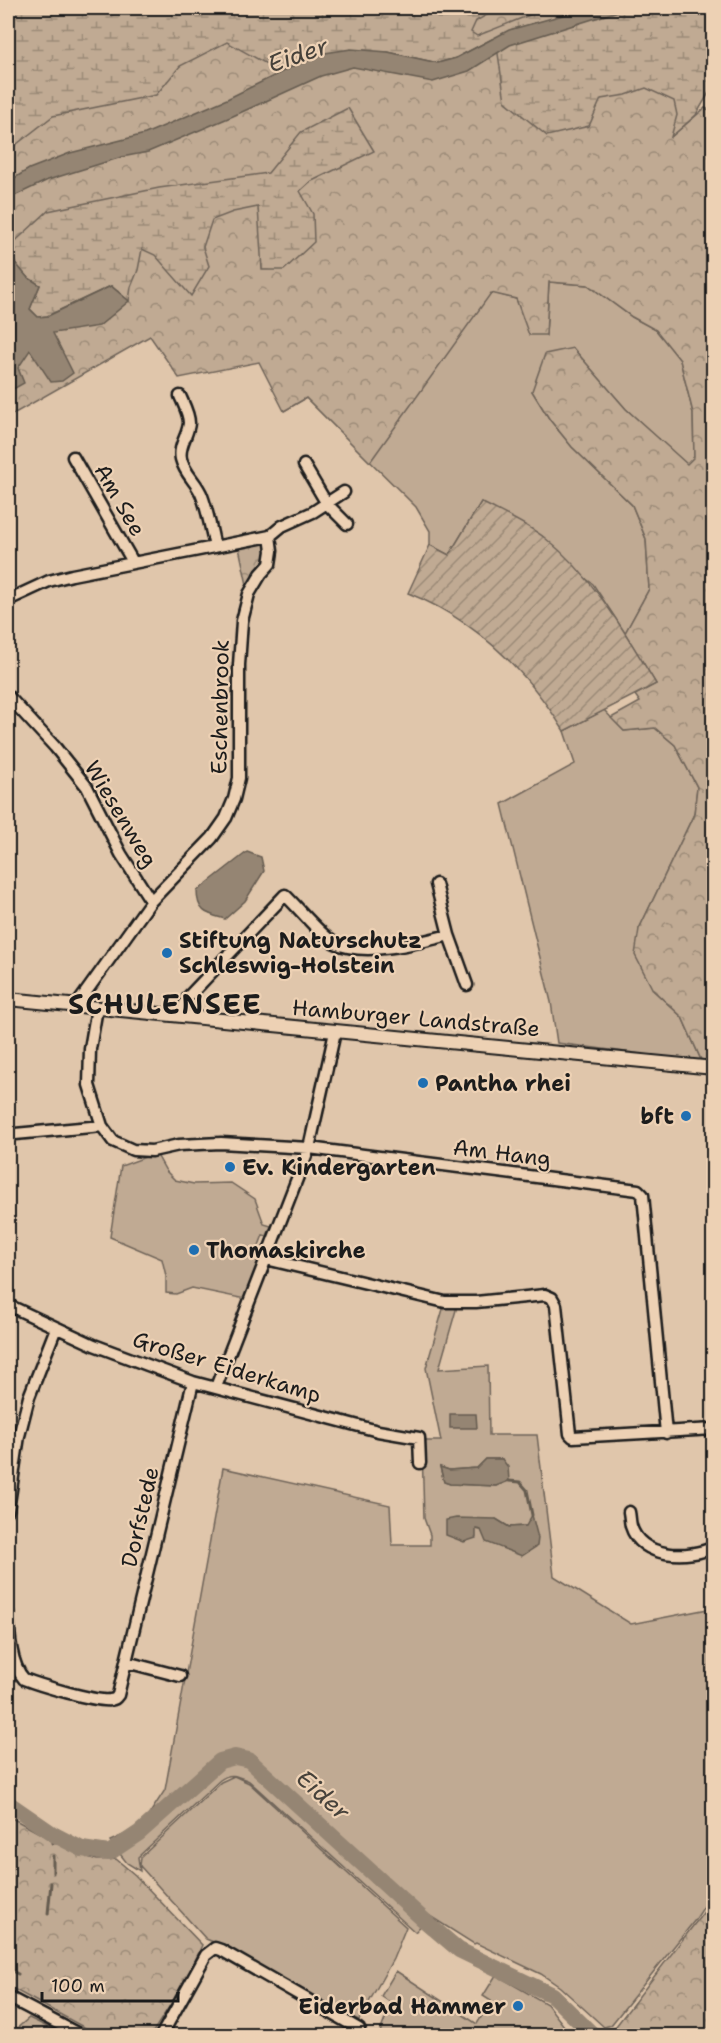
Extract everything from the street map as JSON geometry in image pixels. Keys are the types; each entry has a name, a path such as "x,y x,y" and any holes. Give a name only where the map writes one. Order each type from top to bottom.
{"main road":[{"name":"Hamburger Landstraße","path":"8,999 714,1068"}],"street":[{"path":"180,396 189,421 181,447 181,458 188,477 197,486 202,496 215,547"},
{"name":"Am See","path":"72,457 132,562"},
{"path":"304,465 327,504 347,524"},
{"path":"270,536 282,526 327,504 344,492"},
{"name":"Am See","path":"8,600 50,581 132,562 270,536"},
{"name":"Eschenbrook","path":"76,1006 151,901 212,838 226,818 234,799 239,778 239,665 242,621 249,594 270,564 272,551 270,536"},
{"name":"Wiesenweg","path":"8,696 55,747 87,788 121,854 151,901"},
{"path":"436,884 449,935 467,985"},
{"path":"181,1016 189,996 285,895 333,942 348,947 397,946 449,935"},
{"name":"Am Hang","path":"97,1008 90,1049 89,1085 102,1126 113,1141 133,1150 152,1151 179,1145 221,1143 309,1148 638,1190 643,1195 666,1433"},
{"path":"216,1387 309,1148 334,1032"},
{"path":"15,1134 102,1126"},
{"path":"266,1259 445,1302 476,1302 545,1295 552,1298 556,1305 570,1434 573,1437 714,1429"},
{"name":"Großer Eiderkamp","path":"8,1305 147,1366 193,1382 378,1431 419,1438 420,1463"},
{"path":"8,1510 13,1435 56,1328"},
{"name":"Dorfstede","path":"8,1612 16,1666 24,1679 71,1693 112,1700 118,1695 193,1382"},
{"path":"629,1512 631,1527 638,1537 648,1546 660,1552 688,1555 701,1553 714,1547"},
{"path":"126,1662 180,1676"},
{"path":"161,2036 206,1955 215,1948 359,2029"},
{"path":"8,1997 82,2036"}],"green space":[{"path":"8,8 713,8 672,136 705,108 713,112 713,1064 702,1062 682,1017 653,990 635,955 639,929 694,814 697,787 675,745 655,728 624,731 611,718 640,702 635,695 656,684 625,633 649,589 646,539 632,505 572,447 550,420 532,391 545,354 573,348 626,409 687,464 694,457 693,413 680,360 656,330 632,317 588,285 549,282 546,335 529,335 516,299 491,293 370,462 306,398 284,411 259,362 179,378 150,336 8,417"},
{"path":"8,8 499,8 476,21 471,32 477,36 547,8 713,8 713,86 696,115 671,137 677,115 674,101 646,88 626,95 601,99 589,126 547,136 505,101 497,47 492,39 456,58 438,63 388,52 318,54 281,72 227,42 180,66 156,95 53,116 13,147 8,147"},
{"path":"348,108 374,151 310,182 300,191 313,214 314,242 284,270 262,270 258,207 233,212 212,220 203,247 209,266 191,296 155,255 142,249 129,301 111,286 47,316 38,317 30,309 40,285 27,277 12,259 8,258 8,248 48,211 159,188 268,173 301,132"},
{"path":"549,282 588,285 632,317 656,330 680,360 693,413 694,457 687,465 626,409 573,348 532,391 550,420 572,447 632,505 646,539 649,589 625,633 593,584 481,502 449,555 430,545 430,531 416,507 306,398 284,411 471,287 516,299 546,335"},
{"path":"481,502 538,533 563,553 607,606 656,684 564,731 533,688 497,649 456,617 408,593 430,545 449,555"},
{"path":"270,536 272,551 249,594 238,543"},
{"path":"604,710 624,731 655,728 675,745 697,787 694,814 639,929 653,990 682,1017 702,1062 557,1043 551,1002 502,804 575,764 564,731"},
{"path":"157,1155 166,1171 175,1180 194,1184 231,1183 255,1199 264,1224 271,1226 267,1236 263,1235 255,1256 262,1259 245,1299 192,1288 176,1294 166,1293 166,1276 162,1259 110,1237 121,1166"},
{"path":"445,1302 458,1303 439,1369 488,1366 489,1435 537,1435 554,1576 631,1624 713,1608 713,1893 695,1920 611,2025 604,2027 560,1987 541,1974 474,1944 430,1916 415,1932 249,1781 231,1775 220,1780 138,1857 140,1871 127,1863 110,1841 141,1827 165,1790 223,1468 390,1505 392,1545 430,1545 430,1535 424,1518 422,1447 426,1441 441,1441 426,1368","holes":["486,1459 502,1459 496,1486 444,1482 440,1467 449,1470 477,1468","496,1519 509,1527 526,1526 482,1530 475,1529"]},
{"path":"234,1776 249,1783 406,1927 393,1959 359,2020 322,2004 226,1947 206,1939 140,1866 141,1857 221,1782"},
{"path":"8,1816 78,1854 97,1860 116,1859 135,1875 202,1945 187,1979 151,2035 98,2035 8,1986"},
{"path":"713,1900 713,2035 607,2035 613,2030"},
{"path":"396,1971 477,2024 491,2001 483,1996 496,1975 547,2004 571,2035 379,2035 391,2003 381,1996"},
{"path":"29,2018 64,2035 9,2035"}],"shaded area":[{"path":"588,8 628,8 510,45 469,71 433,82 353,67 321,76 148,152 122,157 48,180 8,199 8,182 29,169 70,153 145,134 227,99 318,54 351,49 388,52 438,63 456,58 509,30"},
{"path":"8,258 12,259 27,277 40,285 30,309 38,317 48,316 111,286 129,301 99,326 53,333 73,373 62,381 51,382 30,350 18,368 24,383 8,392"},
{"path":"247,852 261,857 264,871 245,901 225,919 213,916 201,908 197,891"},
{"path":"450,1414 476,1414 477,1428 450,1428"},
{"path":"486,1459 502,1459 508,1467 509,1481 496,1486 444,1482 440,1467 449,1470 477,1468"},
{"path":"532,1515 538,1538 537,1546 522,1556 486,1542 481,1530 476,1529 476,1538 464,1542 446,1535 446,1520 496,1519 509,1527 526,1526"}],"waterway":[{"path":"509,1481 520,1482 527,1490 532,1515"},
{"name":"Eider","path":"8,1803 53,1834 82,1849 109,1853 139,1833 220,1761 235,1757 249,1760 459,1950 552,1995 594,2036"},
{"name":"Eider","path":"53,1834 53,1843"},
{"path":"53,1856 53,1873"},
{"path":"48,1914 51,1883"},
{"path":"8,1969 18,1974"}],"place":[{"name":"Stiftung Naturschutz Schleswig-Holstein","path":"167,953"},
{"name":"Pantha rhei","path":"423,1083"},
{"name":"bft","path":"686,1116"},
{"name":"Ev. Kindergarten","path":"230,1167"},
{"name":"Thomaskirche","path":"194,1250"},
{"name":"Eiderbad Hammer","path":"518,2006"}],"district":[{"name":"SCHULENSEE","path":"165,1004"}]}
